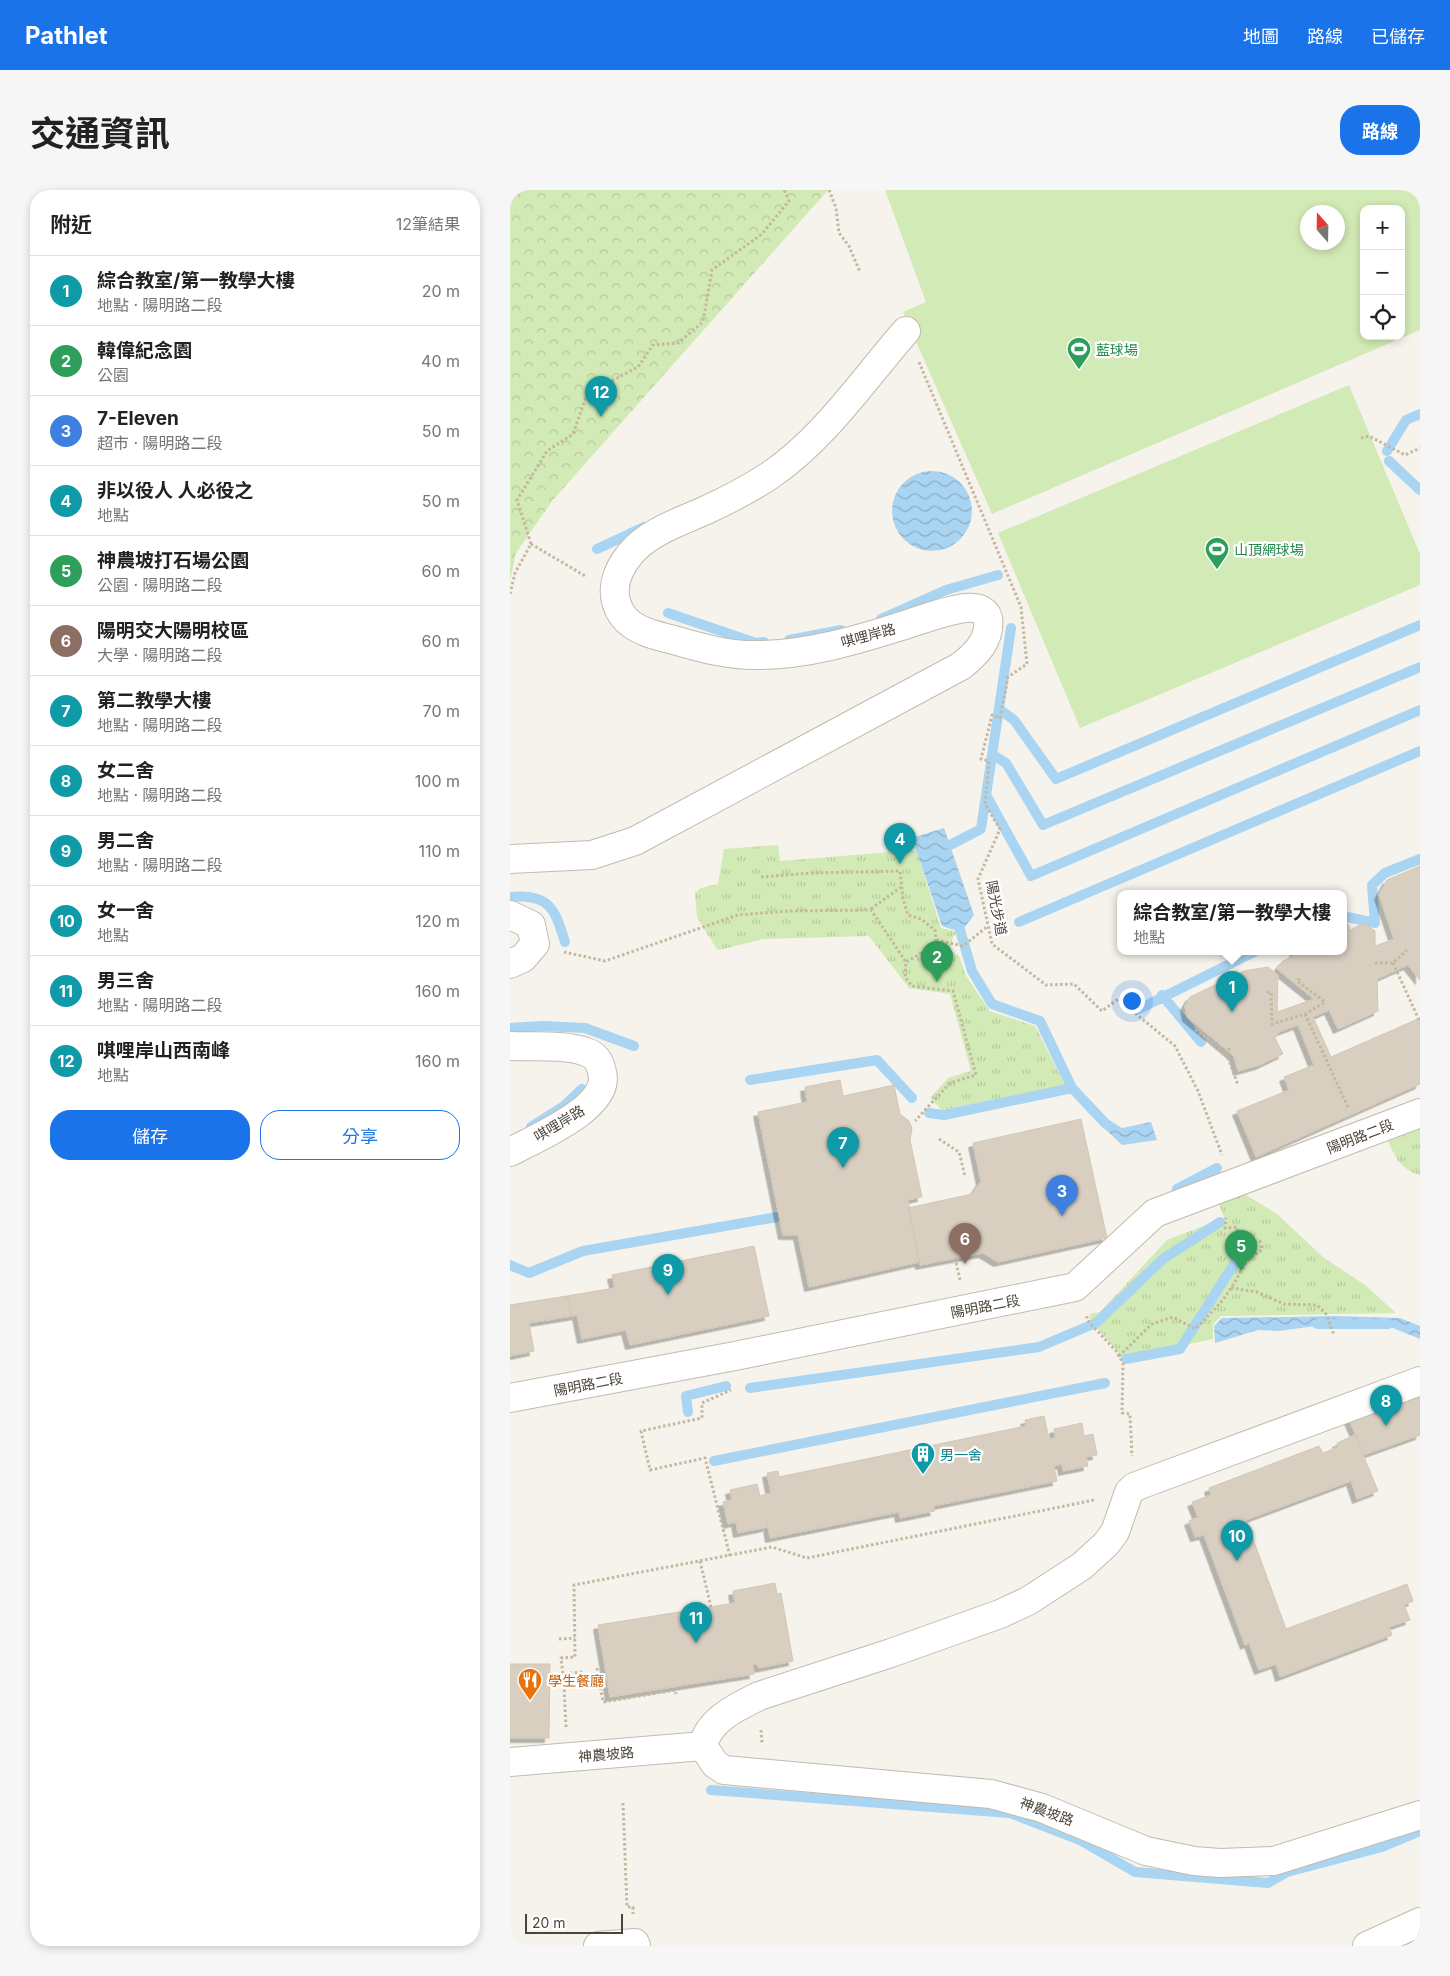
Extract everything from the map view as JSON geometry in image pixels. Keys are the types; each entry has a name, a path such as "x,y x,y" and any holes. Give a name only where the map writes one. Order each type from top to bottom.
{"street":[{"name":"唭哩岸路","path":"510,860 584,856 603,852 635,841 961,666 980,648 987,631 988,618 981,610 975,608 954,610 872,636 818,648 757,655 729,652 659,636 630,623 616,601 614,591 617,575 626,559 640,544 662,530 741,492 787,462 911,343"},
{"path":"510,915 531,925 535,944 523,958 510,964"},
{"name":"唭哩岸路","path":"510,1046 565,1048 585,1052 597,1059 604,1078 600,1092 588,1107 510,1152"},
{"name":"陽明路二段","path":"510,1398 735,1356 1075,1287 1155,1213 1420,1113"},
{"path":"702,1746 712,1726 734,1710 759,1696 891,1653 1000,1614 1054,1586 1097,1554 1115,1532 1129,1496 1420,1381"},
{"name":"神農坡路","path":"510,1762 702,1746 715,1764 724,1770 991,1794 1021,1801 1067,1817 1136,1848 1200,1862 1249,1863 1274,1861 1420,1815"},
{"path":"1367,1946 1420,1922"},
{"path":"598,1946 635,1945"}],"path":[{"path":"510,594 515,573 531,544 517,500 547,451 573,434 587,394 638,367 653,345 678,343 703,322 712,270 762,234 789,201 784,190"},
{"path":"829,190 836,208 839,233 849,246 860,272"},
{"name":"陽光步道","path":"911,343 1021,607 1027,664 1008,677 1000,718 992,715 981,759 989,761 985,804 1000,829 978,879 992,944 1046,985 1074,984 1102,1011 1118,999 1175,1046 1198,1091 1224,1160"},
{"path":"1361,438 1369,436 1405,455 1420,448"},
{"path":"761,877 811,873 900,871 901,886 908,915 921,919 935,930 936,940 928,949 906,962"},
{"path":"870,910 901,886"},
{"path":"535,944 604,961 738,916 789,911 871,910 906,962 905,977 912,986 953,991 976,1076 950,1083 915,1121"},
{"path":"936,940 964,946 988,926"},
{"path":"1375,963 1393,963 1408,950"},
{"path":"1393,963 1420,1022"},
{"path":"1267,992 1271,992 1272,1024 1305,1014 1325,1002 1297,981 1300,978"},
{"path":"1305,1014 1350,1110"},
{"path":"1197,1026 1195,1029 1227,1056 1238,1085"},
{"path":"1227,1056 1229,1048"},
{"path":"939,1139 959,1152 965,1176"},
{"path":"1119,1356 1152,1324 1173,1317 1195,1329 1212,1312 1231,1288 1248,1257 1262,1250 1260,1241 1239,1243 1237,1227 1225,1228 1226,1215"},
{"path":"955,1258 961,1282"},
{"path":"567,1758 564,1687 582,1685 581,1672 563,1674 561,1658 575,1657 574,1585 772,1547 808,1558 1129,1496 1130,1414 1122,1413 1123,1364 1119,1356 1087,1320 1085,1294 1075,1287"},
{"path":"1231,1288 1258,1292 1284,1304 1318,1306 1326,1314 1334,1335"},
{"path":"730,1556 705,1458 650,1470 641,1431 702,1418 702,1403 738,1386 735,1356"},
{"path":"700,1560 711,1607"},
{"path":"560,1639 575,1638"},
{"path":"597,1668 603,1702 675,1690 676,1694"},
{"path":"759,1696 763,1774"},
{"path":"623,1803 627,1907 633,1907 635,1945"}],"green space":[{"path":"510,190 828,190 552,501 516,553 510,581"},
{"path":"885,190 1420,190 1420,330 1405,336 1405,205 1360,205 1360,340 1397,340 992,514 903,312 926,302"},
{"name":"山頂網球場","path":"1349,385 1420,554 1420,585 1080,728 998,533"},
{"path":"778,845 780,861 916,850 941,928 957,932 953,937 950,950 959,956 966,976 990,1011 1035,1026 1065,1085 942,1110 930,1098 948,1078 971,1071 950,994 909,988 869,936 763,939 719,950 716,948 697,917 695,893 701,888 718,884 724,849"},
{"path":"1420,1122 1420,1175 1402,1165 1386,1136"},
{"path":"1240,1191 1277,1214 1323,1257 1365,1285 1396,1313 1221,1316 1213,1324 1213,1339 1123,1358 1090,1320 1090,1314 1100,1312 1167,1240 1224,1218 1219,1204"}],"water":[{"path":"924,471 940,471 961,482 972,503 972,519 961,540 940,551 924,551 910,545 898,533 892,519 892,503 898,489 910,477"},
{"path":"944,828 974,915 964,928 957,931 942,926 912,838"},
{"path":"1109,1120 1122,1128 1151,1122 1157,1140 1122,1145 1103,1127"},
{"path":"1336,1316 1400,1318 1420,1326 1420,1339 1393,1328 1358,1320 1279,1331 1258,1330 1215,1343 1214,1326 1222,1318"}],"building":[{"path":"1420,866 1420,980 1408,965 1377,979 1378,1011 1338,1029 1329,1010 1313,1017 1331,1057 1420,1018 1420,1084 1256,1157 1237,1111 1289,1090 1284,1077 1314,1065 1298,1025 1279,1032 1275,1038 1283,1054 1260,1065 1238,1071 1234,1056 1187,1017 1185,1006 1190,997 1244,971 1268,967 1278,975 1277,1012 1314,999 1277,969 1283,961 1296,955 1347,955 1348,924 1350,930 1364,923 1375,931 1375,946 1394,939 1379,895 1387,880"},
{"path":"840,1080 843,1096 894,1085 900,1114 909,1121 912,1128 910,1140 922,1197 908,1200 919,1262 809,1287 798,1235 783,1235 758,1112 807,1102 805,1087"},
{"path":"1081,1119 1107,1238 998,1262 983,1253 920,1265 908,1208 972,1194 981,1181 973,1143"},
{"path":"754,1246 769,1316 630,1345 626,1330 582,1339 577,1315 572,1316 567,1296 615,1288 612,1275"},
{"path":"567,1296 572,1316 529,1323 534,1351 510,1356 510,1305"},
{"path":"1420,1390 1420,1435 1364,1455 1348,1417"},
{"name":"男一舍","path":"1044,1416 1049,1439 1055,1438 1054,1429 1082,1423 1084,1436 1093,1434 1097,1455 1086,1457 1088,1466 1063,1471 1062,1464 1054,1466 1057,1481 933,1506 935,1511 900,1518 899,1512 770,1538 767,1520 767,1527 738,1533 736,1522 728,1524 723,1502 732,1500 730,1490 757,1484 760,1496 771,1493 767,1473 778,1471 779,1477 1026,1426 1025,1420"},
{"path":"1355,1435 1378,1491 1357,1499 1351,1481 1246,1520 1286,1629 1407,1584 1413,1601 1404,1605 1410,1620 1389,1627 1392,1635 1280,1677 1276,1664 1259,1670 1249,1643 1245,1645 1204,1535 1195,1537 1189,1521 1198,1517 1192,1502 1211,1495 1209,1488 1319,1446 1323,1453 1338,1447 1337,1443"},
{"path":"775,1583 777,1594 781,1593 793,1661 759,1668 756,1664 753,1665 754,1674 610,1697 598,1625 735,1603 733,1591"},
{"name":"學生餐廳","path":"510,1664 550,1664 549,1738 510,1738"},
{"path":"1420,1939 1420,1946 1400,1946"}],"waterway":[{"path":"1387,451 1406,420 1420,414"},
{"path":"1389,461 1420,490"},
{"path":"597,549 644,527"},
{"path":"881,619 946,590 998,575"},
{"path":"668,613 756,643 764,642"},
{"path":"999,709 1014,720 1056,779 1420,625"},
{"path":"950,845 981,829 1011,628"},
{"path":"789,640 841,630"},
{"path":"993,755 1006,763 1043,825 1420,667"},
{"path":"986,795 1031,876 1420,710"},
{"path":"1019,922 1420,751"},
{"path":"1347,917 1375,923 1372,885 1385,873 1420,859"},
{"path":"510,897 523,896 534,898 549,906 558,921 565,942"},
{"path":"960,930 972,971 992,1004 1040,1021 1072,1088 1106,1124"},
{"path":"1137,1010 1248,955"},
{"path":"1162,995 1201,1042"},
{"path":"510,1028 543,1026 585,1028 634,1046"},
{"path":"750,1080 877,1060 912,1098"},
{"path":"929,1113 944,1115 1072,1088"},
{"path":"531,1127 564,1106 582,1089"},
{"path":"1177,1189 1217,1168"},
{"path":"510,1265 529,1273 583,1251 777,1217"},
{"path":"1096,1323 1163,1259 1220,1222"},
{"path":"1126,1359 1180,1349 1239,1256"},
{"path":"1317,1324 1388,1324"},
{"path":"750,1388 1039,1347 1091,1325"},
{"path":"714,1461 1105,1383"},
{"path":"688,1412 686,1396 726,1386"},
{"path":"711,1790 1010,1813 1080,1840 1135,1872 1268,1883 1287,1872 1382,1847 1420,1831"}],"place":[{"name":"藍球場","path":"1079,370"},
{"name":"唭哩岸山西南峰","path":"601,417"},
{"name":"山頂網球場","path":"1217,570"},
{"name":"非以役人 人必役之","path":"900,864"},
{"name":"韓偉紀念園","path":"937,982"},
{"name":"綜合教室/第一教學大樓","path":"1232,1012"},
{"name":"第二教學大樓","path":"843,1168"},
{"name":"7-Eleven","path":"1062,1216"},
{"name":"陽明交大陽明校區","path":"965,1264"},
{"name":"神農坡打石場公園","path":"1241,1271"},
{"name":"男二舍","path":"668,1295"},
{"name":"女二舍","path":"1386,1426"},
{"name":"男一舍","path":"923,1475"},
{"name":"女一舍","path":"1237,1561"},
{"name":"男三舍","path":"696,1643"},
{"name":"學生餐廳","path":"530,1701"}]}
